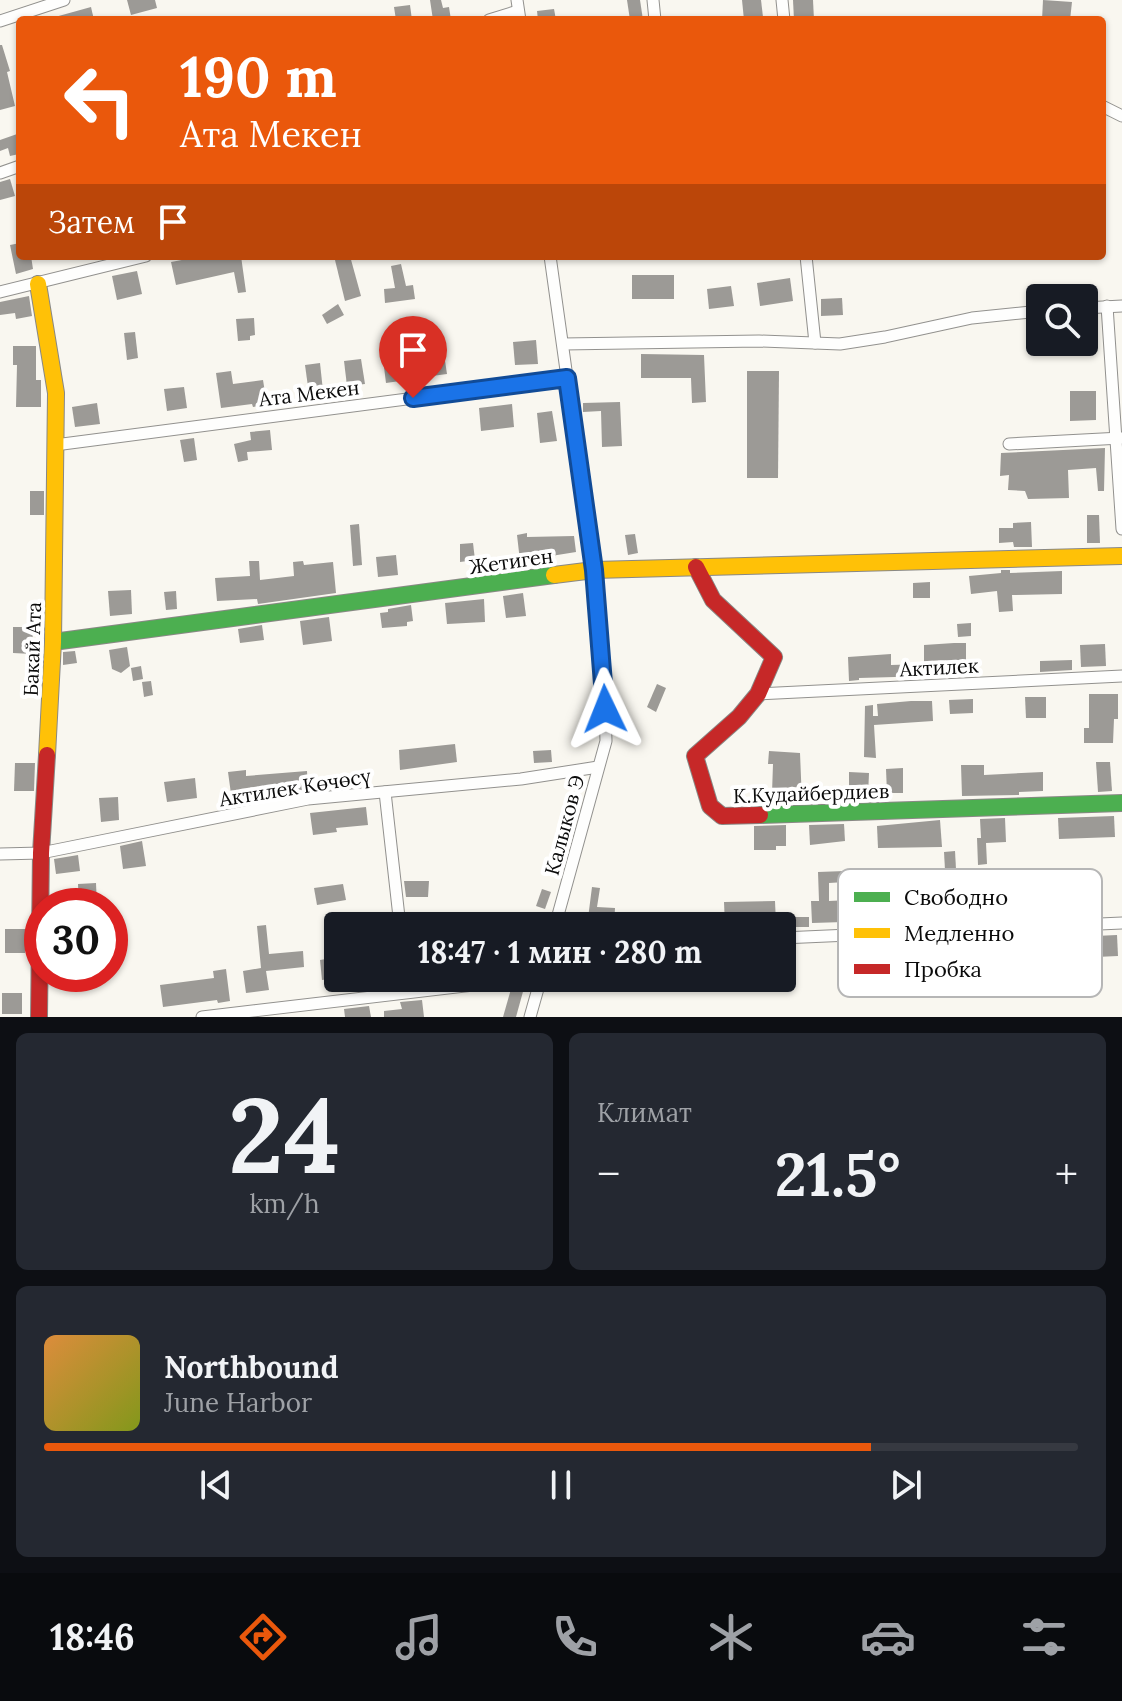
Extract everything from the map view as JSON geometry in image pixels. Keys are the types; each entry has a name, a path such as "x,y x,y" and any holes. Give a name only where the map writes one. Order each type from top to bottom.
{"street":[{"path":"0,21 64,0"},
{"path":"0,292 131,260"},
{"name":"Калыков Э","path":"551,260 594,570 606,741 559,912"},
{"path":"806,260 815,343"},
{"name":"Бакай Ата","path":"38,284 56,393 53,642 41,853 39,1017"},
{"path":"1107,306 1119,438 1122,529"},
{"path":"1098,307 1122,306"},
{"path":"563,344 840,344 972,318 1026,312"},
{"name":"Ата Мекен","path":"55,445 567,378"},
{"path":"1009,444 1119,438"},
{"name":"Жетиген","path":"53,642 594,570 1122,556"},
{"name":"К.Кудайбердиев","path":"696,567 713,600 774,657 758,694 739,717 695,756 710,806 722,816 1122,803"},
{"name":"Актилек","path":"758,694 1122,676"},
{"name":"Актилек Көчөсү","path":"0,854 41,853 308,799 521,779 598,767"},
{"path":"385,792 398,912"},
{"path":"1102,924 1122,923"},
{"path":"796,937 838,936"},
{"path":"202,1017 415,992"},
{"path":"530,1017 537,992"}],"building":[{"path":"127,0 155,0 157,8 131,15"},
{"path":"430,0 441,0 443,8 449,7 450,16 432,16"},
{"path":"627,0 640,0 642,16 629,16"},
{"path":"742,0 761,0 763,16 744,16"},
{"path":"793,0 813,0 814,16 794,16"},
{"path":"1043,0 1072,2 1070,16 1042,16"},
{"path":"410,5 411,16 395,16 394,7"},
{"path":"91,7 93,16 59,16"},
{"path":"554,9 555,16 538,16 537,11"},
{"path":"0,45 10,71 7,72 15,106 0,110"},
{"path":"16,134 16,155 10,156 8,148 0,151 0,140"},
{"path":"10,179 15,196 0,200 0,182"},
{"path":"16,244 16,260 32,260 33,269 16,274 10,245"},
{"path":"242,260 246,292 238,293 234,272 176,285 171,262"},
{"path":"335,260 351,260 361,296 345,301"},
{"path":"401,264 406,286 413,285 415,299 385,303 384,289 395,288 391,266"},
{"path":"137,271 142,294 117,300 112,276"},
{"path":"632,275 674,275 674,299 632,299"},
{"path":"790,278 793,301 760,306 757,283"},
{"path":"731,286 734,306 709,309 707,289"},
{"path":"29,296 32,316 16,319 15,313 0,315 0,302"},
{"path":"842,298 843,315 821,316 821,299"},
{"path":"338,304 344,315 327,324 322,315"},
{"path":"254,318 255,335 250,336 250,340 238,341 236,319"},
{"path":"135,332 138,358 127,360 124,333"},
{"path":"536,340 538,364 515,365 513,342"},
{"path":"13,346 36,346 36,380 41,380 41,407 16,407 17,365 13,365"},
{"path":"444,354 447,374 432,376 429,356"},
{"path":"641,354 704,355 706,402 692,403 691,378 641,378"},
{"path":"404,356 407,380 386,383 383,359"},
{"path":"361,359 365,384 347,386 344,361"},
{"path":"320,363 323,391 309,394 305,365"},
{"path":"231,371 233,384 263,380 267,405 221,408 216,373"},
{"path":"747,371 779,371 778,478 747,478"},
{"path":"184,387 187,408 167,411 164,389"},
{"path":"1070,391 1096,391 1096,420 1070,421"},
{"path":"620,402 622,446 602,447 601,411 583,412 583,403"},
{"path":"97,403 100,424 75,427 72,407"},
{"path":"512,404 514,427 481,431 479,408"},
{"path":"552,411 557,441 540,443 537,413"},
{"path":"270,430 272,450 247,452 248,460 238,462 234,444 251,440 250,432"},
{"path":"194,438 197,460 184,462 180,440"},
{"path":"1105,448 1104,491 1098,491 1096,468 1068,470 1069,498 1028,499 1025,491 1008,490 1009,475 1000,476 1001,453"},
{"path":"30,491 44,491 44,515 30,515"},
{"path":"1087,515 1099,515 1100,543 1087,543"},
{"path":"1031,522 1032,547 1014,547 1013,542 999,543 999,528 1013,528 1013,523"},
{"path":"359,524 362,565 353,566 350,525"},
{"path":"527,533 527,537 574,536 576,552 520,561 517,535"},
{"path":"635,534 638,553 628,555 625,535"},
{"path":"473,543 475,560 460,562 460,544"},
{"path":"396,555 398,575 378,577 376,557"},
{"path":"249,561 259,561 260,580 294,576 293,562 303,561 304,565 333,562 336,593 258,604 257,599 217,601 215,578 250,576"},
{"path":"1001,570 1010,570 1010,573 1062,571 1062,594 1012,595 1013,611 999,612 997,591 971,594 969,576 1001,573"},
{"path":"930,582 930,598 913,598 913,583"},
{"path":"131,590 132,614 110,616 108,591"},
{"path":"176,591 177,609 166,610 164,592"},
{"path":"523,593 526,616 506,618 503,596"},
{"path":"484,599 485,622 447,624 445,603"},
{"path":"411,605 413,621 407,622 407,626 382,628 380,613"},
{"path":"329,617 332,641 303,645 300,621"},
{"path":"971,623 971,636 958,637 957,624"},
{"path":"262,625 264,640 240,643 238,629"},
{"path":"13,627 33,627 32,654 13,653"},
{"path":"966,643 966,675 859,678 849,681 848,657 891,654 891,665 924,664 924,645"},
{"path":"1105,644 1106,666 1081,667 1080,645"},
{"path":"127,647 130,666 121,673 112,669 109,650"},
{"path":"75,651 77,663 63,665 63,652"},
{"path":"1072,660 1072,670 1040,672 1040,661"},
{"path":"141,666 143,679 133,681 131,668"},
{"path":"151,681 153,695 144,697 142,682"},
{"path":"657,684 666,688 656,712 647,707"},
{"path":"1089,694 1118,694 1118,719 1114,719 1113,743 1084,743 1084,728 1089,728"},
{"path":"1025,697 1046,697 1046,718 1026,718"},
{"path":"973,699 973,713 950,714 949,700"},
{"path":"932,701 933,721 874,725 876,758 864,757 865,706 873,705 873,716 878,716 877,704"},
{"path":"455,744 457,762 400,770 399,750"},
{"path":"551,750 552,762 534,763 533,751"},
{"path":"769,751 800,753 802,802 780,803 780,793 772,793 773,764 768,764"},
{"path":"1096,762 1110,762 1112,791 1098,792"},
{"path":"15,763 35,763 34,791 14,791"},
{"path":"961,765 984,765 984,775 1043,772 1043,791 1019,792 1019,795 962,796"},
{"path":"903,768 903,793 887,793 886,769"},
{"path":"246,770 246,776 307,771 308,790 294,791 294,786 231,794 228,772"},
{"path":"849,772 869,773 868,796 849,795"},
{"path":"195,778 197,798 167,802 164,782"},
{"path":"118,797 119,820 101,822 99,798"},
{"path":"366,807 368,825 336,828 337,832 313,835 310,813"},
{"path":"1114,816 1115,837 1059,839 1058,818"},
{"path":"1005,818 1006,842 986,843 987,864 978,865 980,819"},
{"path":"940,820 942,847 878,848 877,826"},
{"path":"844,824 845,841 810,845 809,825"},
{"path":"786,825 786,846 776,846 776,850 754,850 754,826"},
{"path":"142,841 146,866 123,869 120,846"},
{"path":"955,851 956,869 945,869 944,852"},
{"path":"78,855 80,871 56,874 54,859"},
{"path":"838,871 838,882 829,883 829,901 838,901 838,922 812,923 811,901 819,901 818,872"},
{"path":"404,881 429,881 428,897 406,897"},
{"path":"96,883 96,888 78,888 78,884"},
{"path":"343,884 346,900 317,905 314,888"},
{"path":"592,887 600,888 597,907 615,908 615,912 589,912"},
{"path":"542,889 551,892 545,909 536,906"},
{"path":"775,901 775,912 724,912 724,902"},
{"path":"796,917 809,917 809,927 796,927"},
{"path":"266,925 269,954 303,951 304,967 266,971 269,990 246,993 243,971 261,968 257,926"},
{"path":"5,929 24,929 24,953 5,953"},
{"path":"1117,935 1118,956 1102,957 1102,936"},
{"path":"324,959 324,980 322,980 320,960"},
{"path":"226,969 230,1001 163,1007 160,985 214,978 213,971"},
{"path":"510,992 523,992 516,1017 503,1017"},
{"path":"2,993 22,993 22,1014 2,1014"},
{"path":"422,1000 424,1017 384,1017 384,1011 402,1009 400,1002"},
{"path":"369,1006 371,1017 345,1017 344,1009"}],"traffic: fast":[{"path":"53,642 554,575"},
{"path":"760,815 1122,803"}],"traffic: slow":[{"path":"38,284 56,393 53,642 47,755"},
{"path":"554,575 594,570 1122,556"}],"traffic: jam":[{"path":"696,567 713,600 774,657 758,694 739,717 695,756 710,806 722,816 760,815"},
{"path":"39,1017 41,853 47,755"}],"route":[{"path":"413,398 567,378 594,570 605,709"}]}
